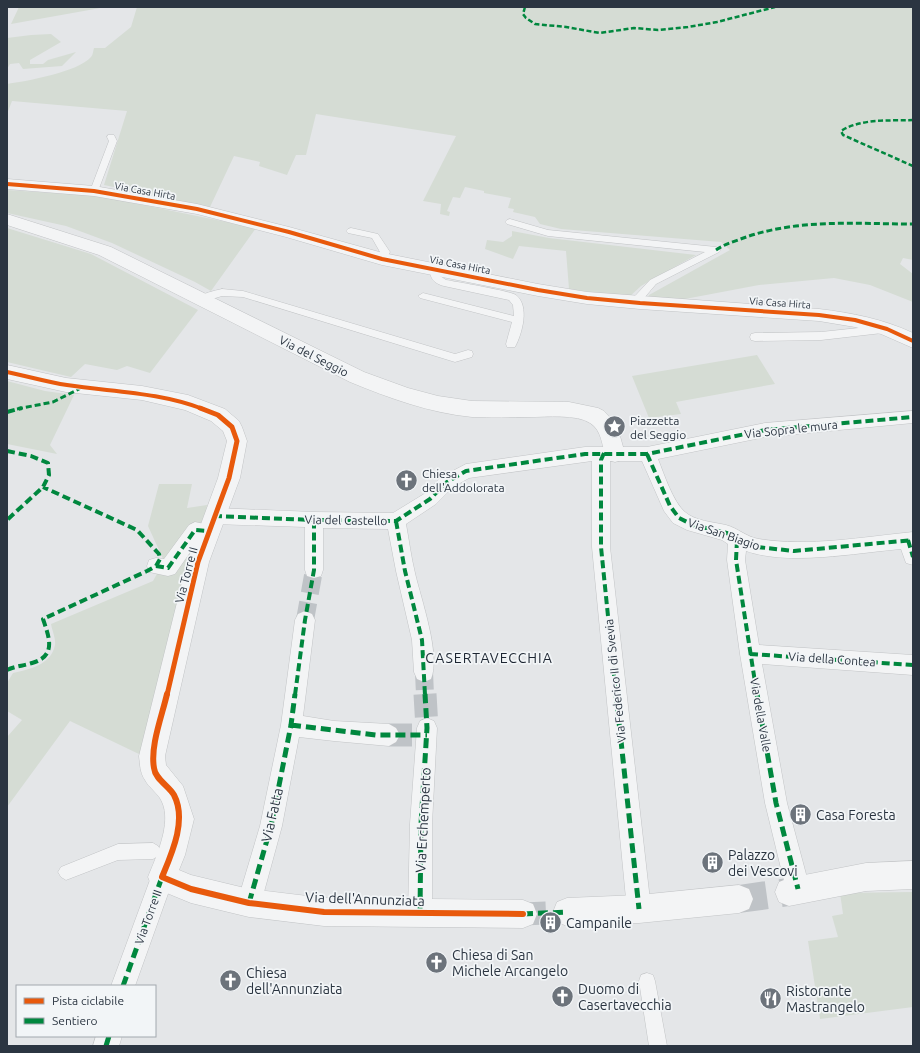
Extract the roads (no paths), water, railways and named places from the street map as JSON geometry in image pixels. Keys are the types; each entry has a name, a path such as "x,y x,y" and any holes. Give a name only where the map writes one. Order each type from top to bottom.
{"street":[{"name":"Via Casa Hirta","path":"7,184 94,191 197,209 289,232 382,258 538,290 587,298 640,303 819,315 855,320 888,329 913,341"},
{"name":"Via del Seggio","path":"7,219 105,250 357,377 396,393 448,407 488,410 572,410 591,414 604,422 610,435 610,453"},
{"name":"Via Torre II","path":"7,372 83,387 142,393 188,404 218,415 232,427 237,441 229,478 198,562 152,756 154,771 174,796 180,819 162,859 123,985"},
{"name":"Via Sopra le mura","path":"610,453 647,454 766,430 913,417"},
{"name":"Via del Castello","path":"156,566 168,568 195,530 211,524 314,520 396,521 430,499 447,482 466,471 585,454 610,453"},
{"name":"Via Federico II di Svevia","path":"610,453 602,460 601,547 639,910"},
{"name":"Via San Biagio","path":"647,454 670,506 679,518 693,525 727,533 737,540 757,547 794,551 911,546"},
{"path":"314,520 314,570"},
{"path":"396,521 405,571 422,640 424,672"},
{"name":"Via della Valle","path":"737,540 736,560 750,654 776,803 794,890"},
{"name":"Via Fatta","path":"249,903 271,826 291,725 305,620"},
{"name":"Via della Contea","path":"750,654 913,665"},
{"path":"291,725 334,731 389,735"},
{"name":"Via Erchemperto","path":"420,913 421,824 425,733"},
{"name":"Via dell'Annunziata","path":"162,859 191,889 249,903 324,912 523,914"},
{"path":"794,890 866,877 913,875"},
{"path":"567,912 639,910 739,899"}],"lane":[{"path":"94,191 113,141 112,137"},
{"path":"510,222 548,233 716,250 653,282 640,296 640,303"},
{"path":"351,231 375,236 386,252 382,258"},
{"path":"435,269 434,275 436,279 444,283 512,297 518,304 520,313 511,344"},
{"path":"202,299 216,293 227,291 243,294 455,358 468,354"},
{"path":"423,296 518,320"},
{"path":"755,337 800,338 861,333 888,329"},
{"path":"66,872 118,852 162,859"},
{"path":"647,981 658,1046"}],"tunnel":[{"path":"305,620 314,570"},
{"path":"424,672 425,695"},
{"path":"425,694 427,728"},
{"path":"389,735 421,735"},
{"path":"739,899 789,892"},
{"path":"523,914 567,912"}],"place":[{"name":"Piazzetta del Seggio","path":"614,427"},
{"name":"Chiesa dell'Addolorata","path":"407,480"},
{"name":"Casa Foresta","path":"800,815"},
{"name":"Palazzo dei Vescovi","path":"712,863"},
{"name":"Campanile","path":"550,923"},
{"name":"Chiesa di San Michele Arcangelo","path":"437,963"},
{"name":"Chiesa dell'Annunziata","path":"231,981"},
{"name":"Duomo di Casertavecchia","path":"563,997"},
{"name":"Ristorante Mastrangelo","path":"770,999"}],"district":[{"name":"CASERTAVECCHIA","path":"489,658"}]}
